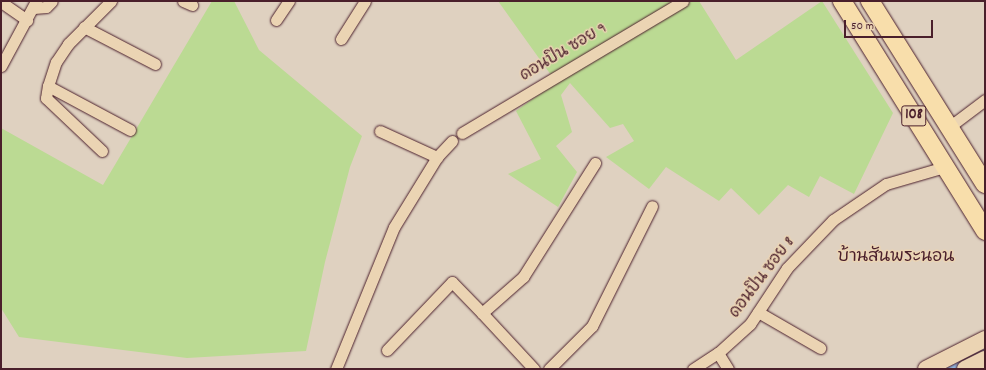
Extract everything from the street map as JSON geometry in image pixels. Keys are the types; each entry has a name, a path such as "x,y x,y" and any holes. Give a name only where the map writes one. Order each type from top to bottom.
{"main road":[{"name":"108","path":"842,1 985,231"},
{"name":"108","path":"870,1 985,184"}],"street":[{"path":"1,66 35,4 46,7 52,1"},
{"path":"102,151 46,98 48,86 56,62 84,27 111,1"},
{"path":"276,20 290,1"},
{"path":"341,39 365,1"},
{"name":"ดอนปิน ซอย 9","path":"462,133 683,1"},
{"path":"1,2 27,20"},
{"path":"84,27 155,64"},
{"path":"48,86 130,130"},
{"path":"949,127 985,100"},
{"path":"380,131 437,157"},
{"path":"336,369 394,227 437,157 452,141"},
{"path":"482,313 523,277 594,163"},
{"name":"ดอนปิน ซอย 8","path":"693,369 718,353 750,324 788,268 833,220 886,184 945,167"},
{"path":"549,369 592,326 652,206"},
{"path":"387,350 452,282 534,369"},
{"path":"758,312 820,348"},
{"path":"926,369 985,339"},
{"path":"718,353 728,369"},
{"path":"965,369 985,359"}],"green space":[{"path":"212,1 234,1 259,50 362,136 350,167 325,262 306,351 187,358 19,337 1,308 1,128 103,185"},
{"path":"498,1 699,1 736,60 822,1 893,113 854,194 820,176 809,197 788,185 759,215 731,188 719,201 666,167 649,189 606,157 634,141 623,124 610,128 570,83 561,95 572,132 556,146 577,172 558,207 508,174 541,159 516,111 556,82"}],"waterway":[{"path":"946,369 985,348"}],"district":[{"name":"บ้านสันพระนอน","path":"896,259"}]}
